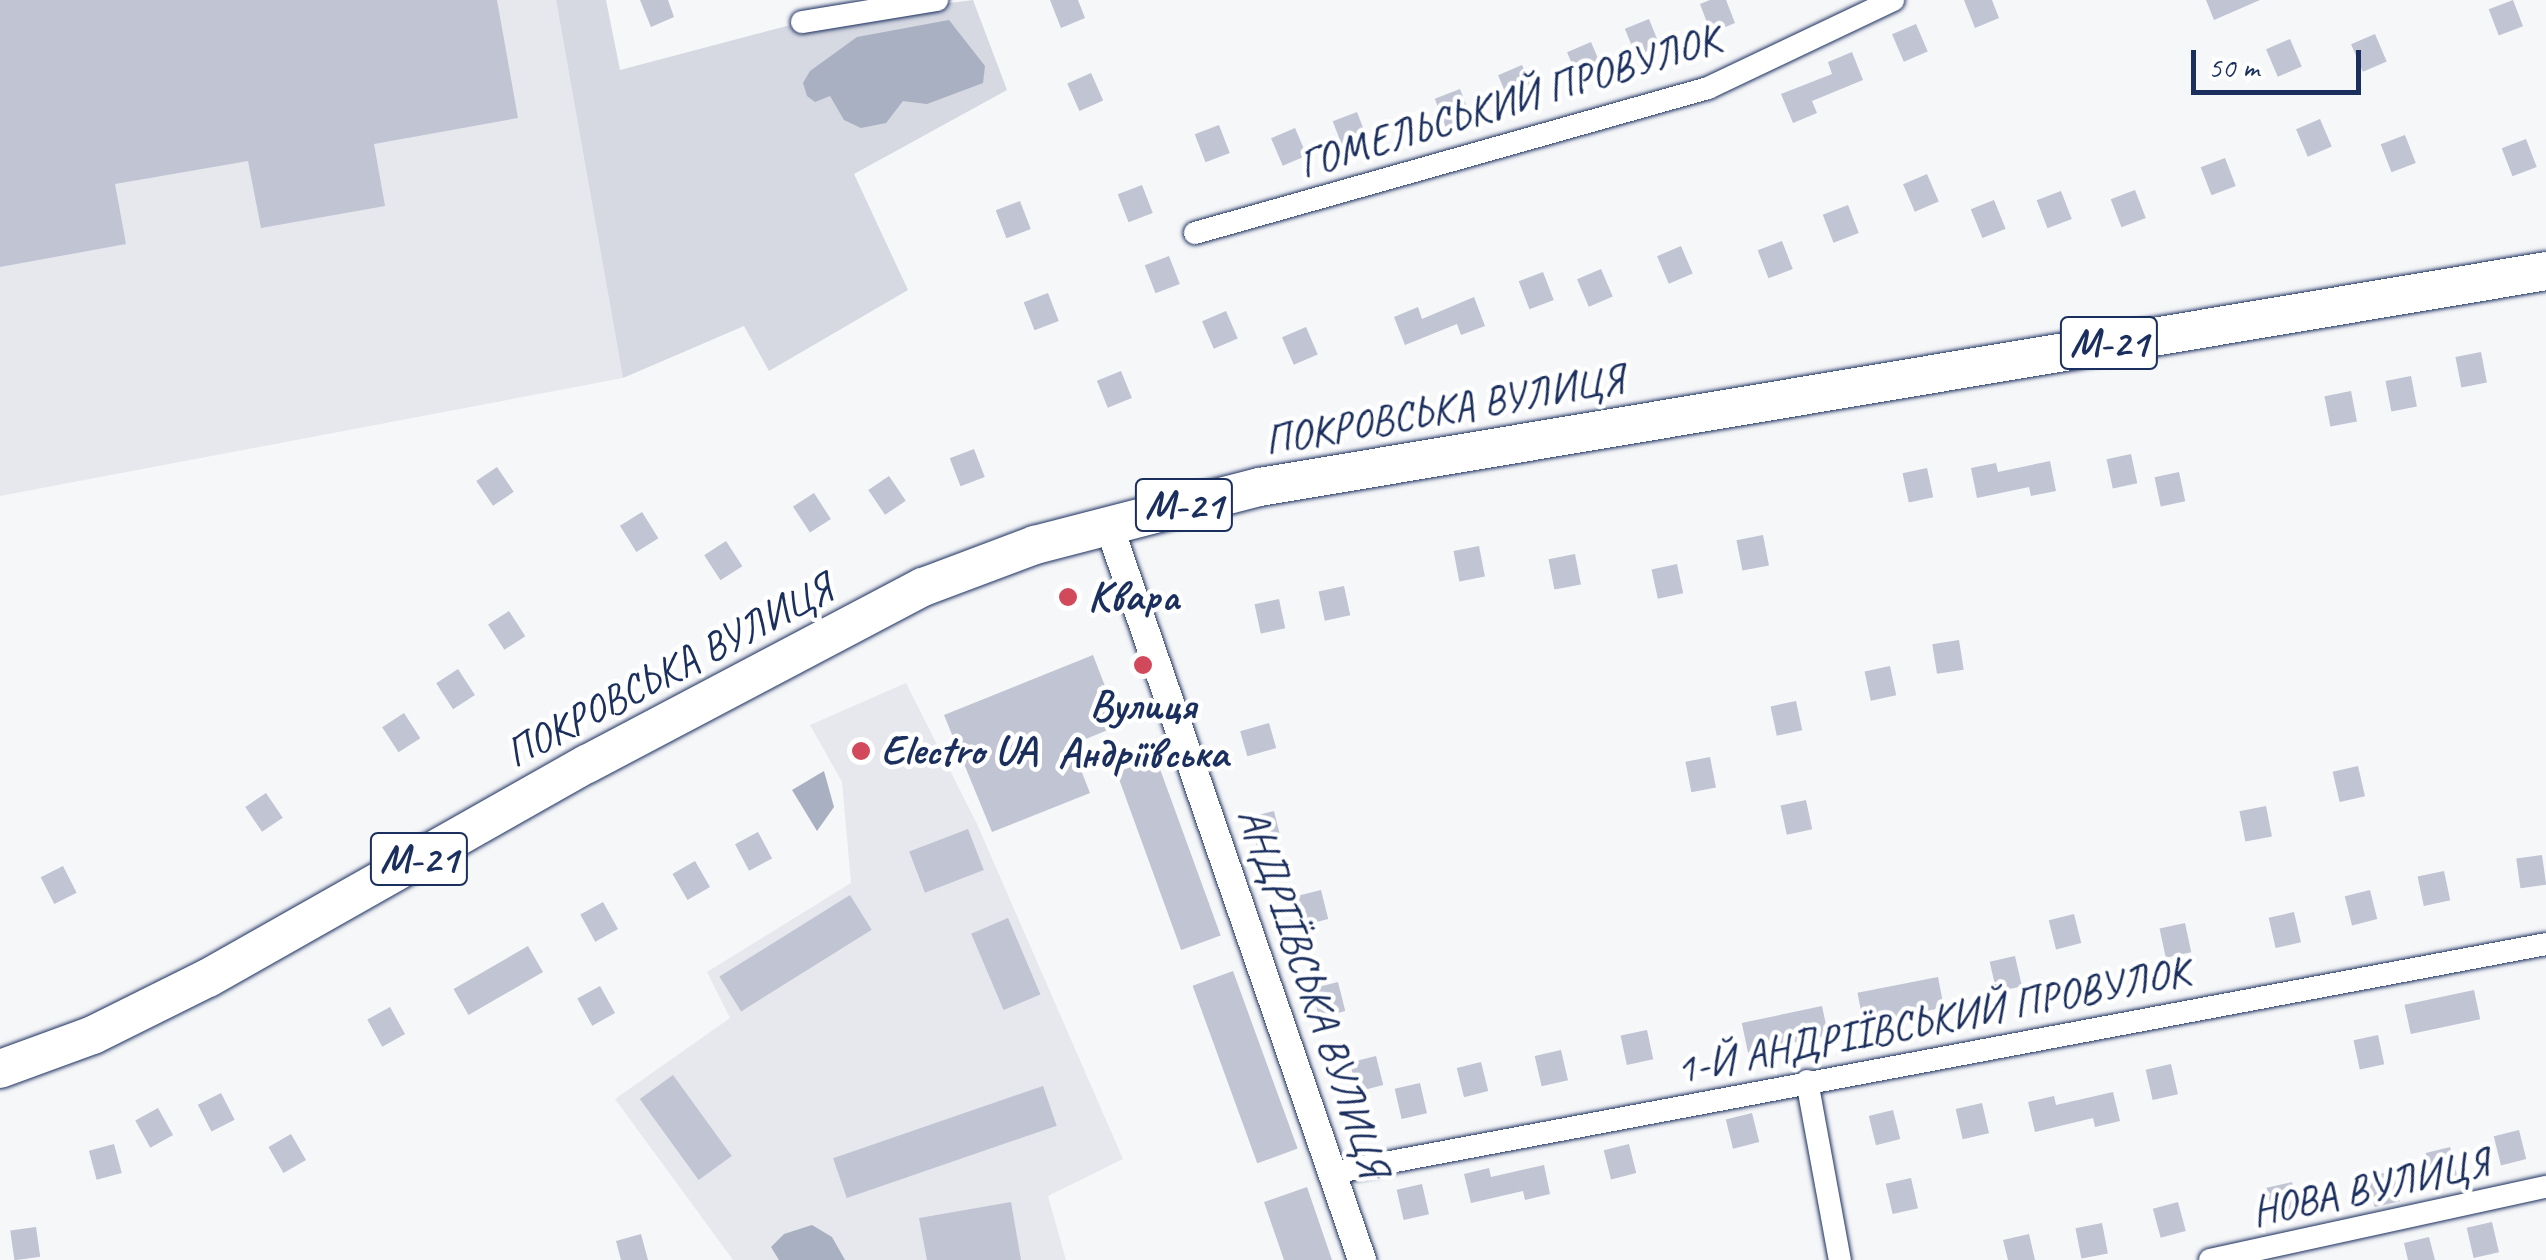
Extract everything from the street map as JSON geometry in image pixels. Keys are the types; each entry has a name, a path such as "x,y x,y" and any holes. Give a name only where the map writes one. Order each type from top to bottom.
{"highway":[{"name":"ПОКРОВСЬКА ВУЛИЦЯ","path":"0,1069 93,1035 208,978 586,764 923,587 1108,524 1260,487 2546,271"}],"street":[{"path":"802,22 937,0"},
{"name":"ГОМЕЛЬСЬКИЙ ПРОВУЛОК","path":"1195,233 1708,88 1893,0"},
{"name":"АНДРІЇВСЬКА ВУЛИЦЯ","path":"1108,524 1362,1260"},
{"name":"1-Й АНДРІЇВСЬКИЙ ПРОВУЛОК","path":"1332,1172 2546,944"},
{"path":"1807,1082 1840,1260"},
{"name":"НОВА ВУЛИЦЯ","path":"2210,1260 2546,1187"}],"shaded area":[{"path":"0,0 556,0 623,378 0,496"},
{"path":"556,0 606,0 620,70 802,22 973,0 1007,90 854,174 908,290 769,371 744,326 623,378"},
{"path":"906,683 977,824 1123,1159 1048,1196 1066,1260 733,1260 615,1099 730,1018 707,972 851,883 842,782 810,725"}],"water":[{"path":"949,20 985,66 983,83 927,104 903,101 886,123 861,128 844,120 830,96 815,102 807,96 803,83 810,71 857,37"},
{"path":"824,771 834,807 817,831 792,790"},
{"path":"812,1225 832,1237 845,1260 779,1260 771,1247 784,1234"}],"building":[{"path":"0,0 497,0 518,118 374,144 385,206 261,228 248,161 115,184 126,244 0,267"},
{"path":"640,0 668,0 674,17 651,27"},
{"path":"1050,0 1078,0 1085,18 1061,28"},
{"path":"1726,0 1735,23 1711,33 1700,4"},
{"path":"1964,0 1992,0 1999,18 1975,28"},
{"path":"2206,0 2260,0 2214,20"},
{"path":"2513,0 2523,26 2499,35 2489,9"},
{"path":"1649,19 1660,46 1636,56 1625,29"},
{"path":"1916,24 1928,52 1904,62 1892,34"},
{"path":"2375,34 2387,62 2363,72 2351,44"},
{"path":"2290,39 2302,67 2278,77 2266,49"},
{"path":"1591,42 1603,70 1579,80 1567,52"},
{"path":"1852,52 1863,80 1812,101 1817,113 1793,123 1781,94 1832,74 1828,62"},
{"path":"1522,65 1534,93 1510,103 1498,75"},
{"path":"1091,73 1103,100 1079,111 1067,84"},
{"path":"1460,89 1471,117 1446,127 1435,99"},
{"path":"1357,112 1368,140 1343,149 1333,121"},
{"path":"2320,119 2332,147 2308,157 2296,129"},
{"path":"1219,125 1230,153 1205,162 1195,134"},
{"path":"1295,128 1307,156 1283,166 1271,138"},
{"path":"2405,135 2416,163 2391,172 2381,144"},
{"path":"2526,139 2537,167 2512,176 2502,148"},
{"path":"2225,158 2236,186 2211,195 2201,167"},
{"path":"1927,174 1939,202 1915,212 1903,184"},
{"path":"1142,185 1153,213 1128,222 1118,194"},
{"path":"2135,190 2146,218 2121,227 2111,199"},
{"path":"2061,191 2072,219 2047,228 2037,200"},
{"path":"1994,200 2006,229 1982,238 1971,209"},
{"path":"1020,201 1031,229 1006,238 996,210"},
{"path":"1848,205 1859,233 1834,243 1823,215"},
{"path":"1782,241 1793,269 1768,278 1758,250"},
{"path":"1681,246 1693,274 1669,284 1657,256"},
{"path":"1169,256 1180,284 1155,293 1145,265"},
{"path":"1601,269 1613,297 1589,307 1577,279"},
{"path":"1543,272 1554,300 1529,309 1519,281"},
{"path":"1048,293 1059,321 1034,330 1024,302"},
{"path":"1474,297 1485,326 1461,335 1457,324 1405,345 1394,317 1418,307 1422,319"},
{"path":"1226,311 1238,339 1214,349 1202,321"},
{"path":"1306,327 1318,355 1294,365 1282,337"},
{"path":"2481,352 2487,382 2461,387 2455,357"},
{"path":"1121,371 1132,398 1108,408 1097,381"},
{"path":"2411,376 2417,406 2391,411 2385,381"},
{"path":"2351,391 2357,421 2330,427 2324,396"},
{"path":"974,449 985,477 960,486 950,458"},
{"path":"2131,454 2137,483 2113,489 2107,459"},
{"path":"2050,461 2056,491 2031,496 2029,487 1977,498 1971,468 1996,463 1998,472"},
{"path":"497,467 514,492 493,506 476,481"},
{"path":"1927,468 1933,497 1909,503 1903,473"},
{"path":"2179,472 2185,501 2161,507 2155,477"},
{"path":"889,476 906,501 885,515 868,490"},
{"path":"814,493 831,519 810,533 793,507"},
{"path":"642,512 658,538 636,552 620,526"},
{"path":"1763,535 1769,565 1742,571 1736,540"},
{"path":"726,541 742,566 721,580 704,555"},
{"path":"1479,546 1485,576 1459,581 1453,551"},
{"path":"1575,554 1581,584 1554,590 1548,559"},
{"path":"1677,564 1683,593 1658,599 1652,569"},
{"path":"1344,586 1350,615 1325,621 1319,591"},
{"path":"1279,599 1285,628 1261,634 1255,604"},
{"path":"509,611 525,636 504,650 488,625"},
{"path":"1959,640 1964,670 1937,674 1932,644"},
{"path":"1093,655 1120,725 1071,745 1090,793 992,832 944,715"},
{"path":"1890,666 1896,695 1871,701 1865,671"},
{"path":"458,669 475,695 453,709 436,683"},
{"path":"1796,701 1802,730 1777,736 1771,706"},
{"path":"404,713 420,738 399,752 382,727"},
{"path":"1269,723 1276,748 1247,756 1240,731"},
{"path":"1710,757 1716,787 1691,792 1685,762"},
{"path":"1156,758 1221,936 1181,950 1117,772"},
{"path":"2358,766 2365,796 2340,802 2333,772"},
{"path":"266,793 283,818 262,832 245,807"},
{"path":"1806,800 1812,829 1787,835 1781,805"},
{"path":"2266,806 2272,836 2245,842 2239,811"},
{"path":"1274,811 1281,840 1257,846 1250,817"},
{"path":"968,829 984,870 925,893 909,852"},
{"path":"758,832 772,858 749,871 735,844"},
{"path":"2542,855 2546,885 2520,888 2516,859"},
{"path":"695,861 710,887 687,900 672,874"},
{"path":"63,866 77,893 54,904 41,877"},
{"path":"2444,871 2450,900 2424,906 2418,877"},
{"path":"1321,890 1328,919 1303,925 1296,896"},
{"path":"2370,890 2377,919 2352,925 2345,896"},
{"path":"850,895 872,930 741,1011 719,977"},
{"path":"603,902 618,929 595,942 580,915"},
{"path":"2294,912 2301,942 2276,948 2269,918"},
{"path":"2074,914 2081,943 2056,949 2049,920"},
{"path":"1008,918 1040,994 1004,1010 971,934"},
{"path":"2185,923 2191,952 2166,958 2160,928"},
{"path":"528,946 543,972 469,1015 454,989"},
{"path":"2015,956 2022,986 1997,992 1990,962"},
{"path":"1233,971 1298,1149 1257,1163 1193,986"},
{"path":"1938,977 1944,1007 1863,1023 1858,993"},
{"path":"1338,982 1345,1011 1319,1018 1312,989"},
{"path":"600,986 615,1013 592,1026 577,999"},
{"path":"2474,990 2480,1019 2411,1034 2405,1005"},
{"path":"1822,1006 1828,1035 1748,1052 1742,1023"},
{"path":"390,1007 405,1034 382,1047 367,1020"},
{"path":"1647,1030 1653,1059 1627,1065 1621,1036"},
{"path":"2378,1035 2384,1064 2360,1070 2354,1040"},
{"path":"1561,1050 1568,1080 1542,1086 1535,1056"},
{"path":"1376,1056 1383,1085 1357,1092 1350,1063"},
{"path":"1481,1062 1488,1091 1464,1097 1457,1068"},
{"path":"2171,1064 2178,1094 2153,1100 2146,1070"},
{"path":"673,1075 732,1156 699,1180 640,1099"},
{"path":"1420,1083 1427,1113 1402,1119 1395,1089"},
{"path":"1043,1086 1057,1126 847,1198 833,1158"},
{"path":"2113,1092 2120,1121 2095,1127 2093,1118 2035,1132 2028,1102 2054,1096 2056,1105"},
{"path":"221,1093 235,1120 211,1132 198,1105"},
{"path":"1982,1103 1989,1133 1963,1139 1956,1109"},
{"path":"158,1108 173,1135 150,1148 135,1121"},
{"path":"1893,1110 1900,1139 1876,1145 1869,1116"},
{"path":"1752,1113 1759,1142 1733,1149 1726,1120"},
{"path":"2519,1130 2526,1159 2501,1165 2494,1136"},
{"path":"291,1134 306,1160 283,1173 268,1147"},
{"path":"114,1144 122,1173 97,1180 89,1151"},
{"path":"1629,1144 1636,1173 1611,1179 1604,1150"},
{"path":"2450,1147 2457,1176 2433,1182 2426,1153"},
{"path":"1544,1165 1550,1194 1525,1200 1523,1191 1471,1203 1464,1174 1489,1168 1491,1177"},
{"path":"2393,1171 2400,1201 2375,1207 2368,1177"},
{"path":"1911,1178 1918,1208 1893,1214 1886,1184"},
{"path":"2292,1182 2299,1212 2274,1218 2267,1188"},
{"path":"1422,1184 1429,1214 1404,1220 1397,1190"},
{"path":"1307,1187 1332,1260 1284,1260 1264,1202"},
{"path":"1011,1202 1021,1260 927,1260 919,1218"},
{"path":"2178,1202 2186,1231 2161,1238 2153,1209"},
{"path":"2492,1222 2499,1252 2474,1258 2467,1228"},
{"path":"2102,1223 2108,1253 2081,1259 2075,1228"},
{"path":"36,1227 40,1257 14,1260 10,1231"},
{"path":"641,1234 648,1260 621,1260 616,1241"},
{"path":"2029,1234 2035,1260 2008,1260 2003,1240"},
{"path":"2429,1237 2435,1260 2408,1260 2404,1243"}],"place":[{"name":"Квара","path":"1068,597"},
{"name":"Вулиця Андріївська","path":"1143,665"},
{"name":"Electro UA","path":"861,751"}]}
